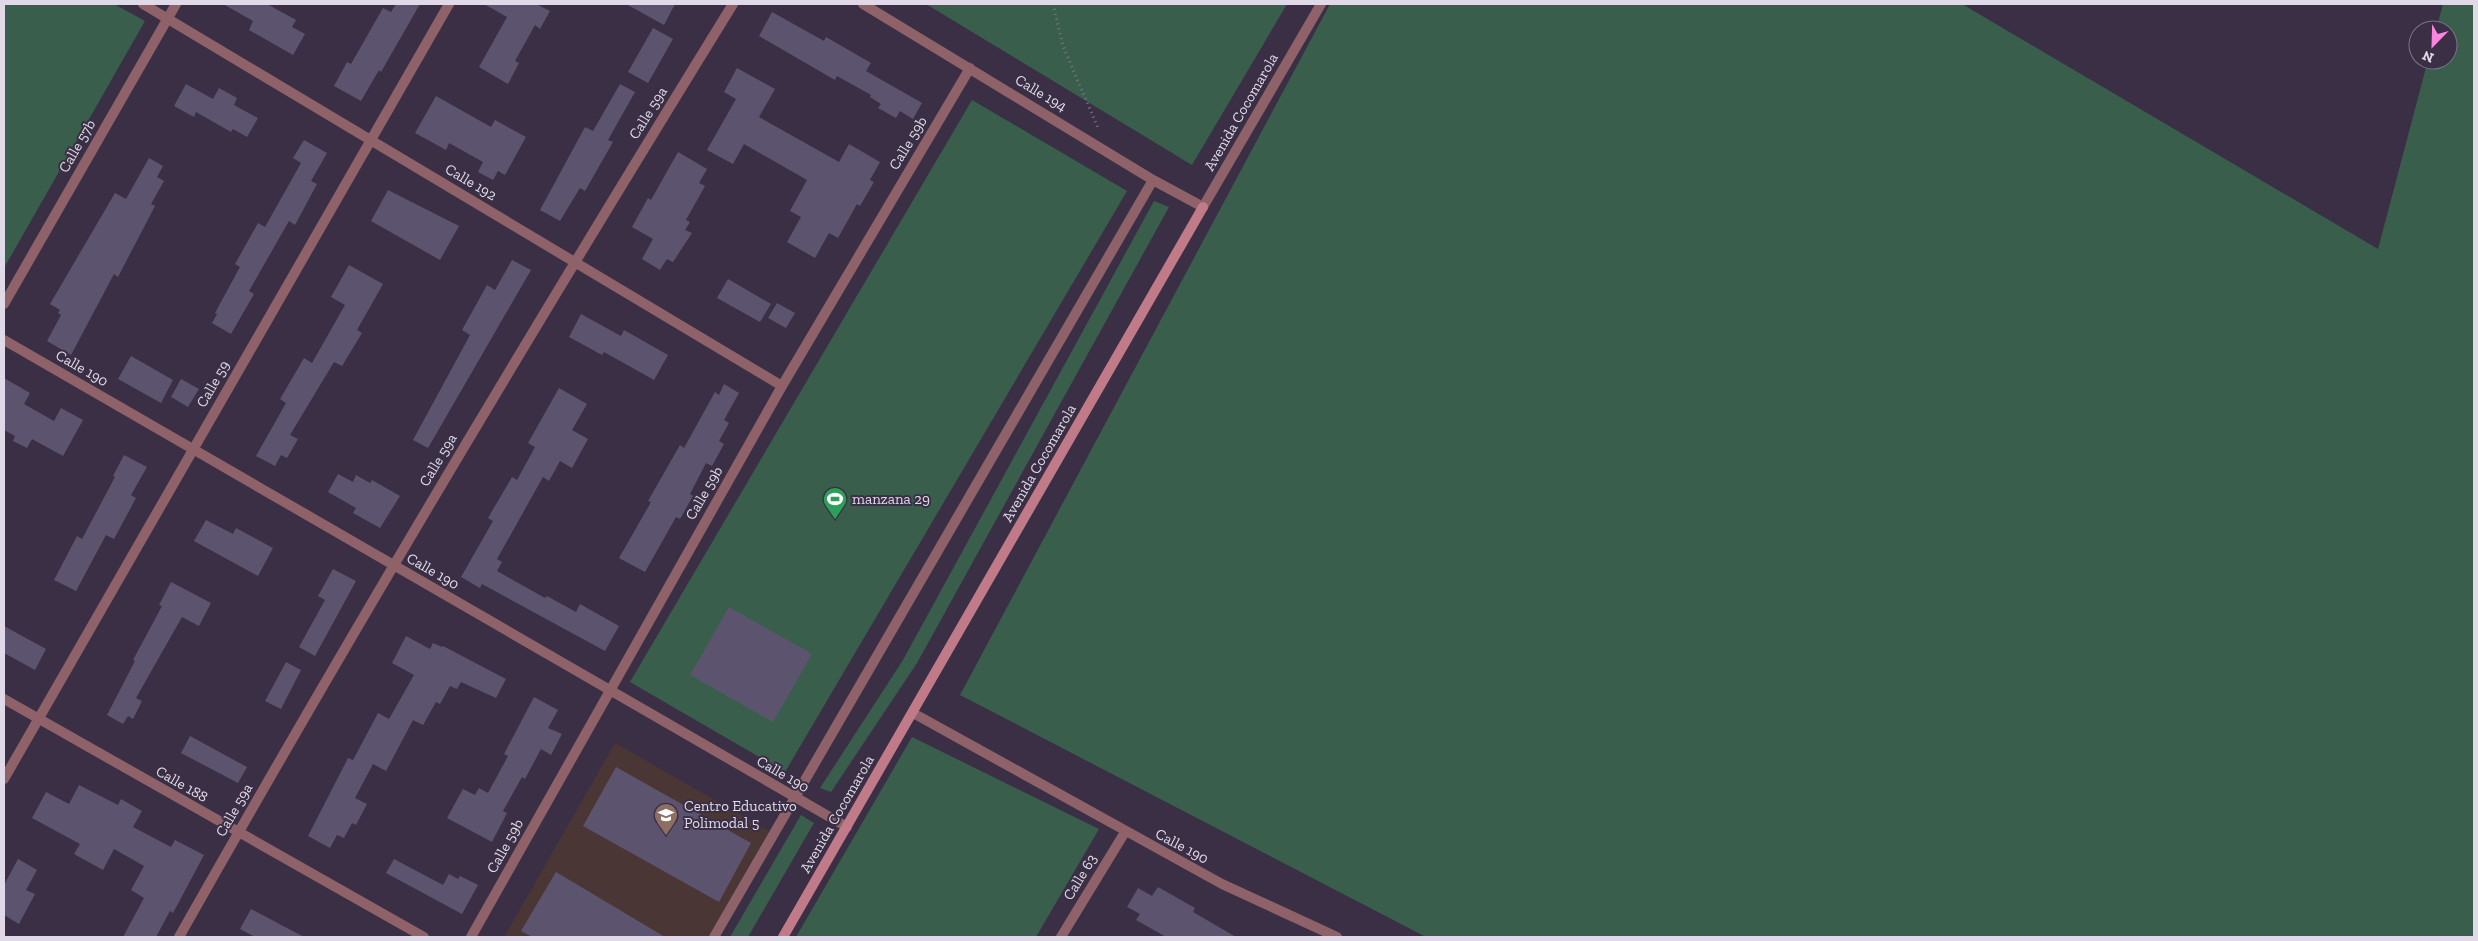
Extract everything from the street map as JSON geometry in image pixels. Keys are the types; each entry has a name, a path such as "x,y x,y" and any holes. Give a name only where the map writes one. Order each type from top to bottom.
{"main road":[{"name":"Avenida Cocomarola","path":"783,937 1203,208"}],"street":[{"name":"Calle 192","path":"143,4 782,386"},
{"name":"Calle 57b","path":"4,304 176,4"},
{"name":"Calle 59","path":"4,779 449,4"},
{"name":"Calle 59a","path":"179,937 393,565 575,261 733,4"},
{"name":"Calle 194","path":"863,4 1153,180 1203,208"},
{"name":"Avenida Cocomarola","path":"1203,208 1321,4"},
{"name":"Calle 59b","path":"471,937 782,386 970,68"},
{"path":"714,937 1153,180"},
{"name":"Calle 190","path":"4,340 847,827"},
{"name":"Calle 188","path":"4,699 424,937"},
{"name":"Calle 190","path":"913,713 1222,884 1324,935 1337,937"},
{"name":"Calle 63","path":"1060,937 1125,832"}],"path":[{"path":"1053,4 1063,46 1108,152"}],"shaded area":[{"path":"615,743 769,831 708,937 504,937"}],"green space":[{"path":"4,4 114,4 145,21 4,268"},
{"path":"926,4 1287,4 1192,165"},
{"path":"1330,4 1962,4 2378,249 2425,70 2458,70 2458,20 2439,20 2443,4 2474,4 2474,937 1426,937 960,695"},
{"path":"972,100 1127,191 785,772 630,682"},
{"path":"1154,201 1169,207 917,663 831,792 820,788 903,660"},
{"path":"912,737 1099,829 1036,937 796,937"},
{"path":"801,815 814,823 748,937 730,937"}],"building":[{"path":"223,4 267,4 296,20 292,27 305,34 293,55 249,30 253,21"},
{"path":"396,4 420,4 381,72 379,70 361,101 334,86 347,62 351,64 383,8 391,12"},
{"path":"484,4 536,4 550,11 540,29 535,25 515,61 519,63 508,84 479,67 507,17"},
{"path":"626,4 675,4 664,25"},
{"path":"772,12 824,41 826,37 871,63 866,71 922,103 913,119 900,111 896,118 878,108 881,104 870,97 871,95 837,76 835,80 759,36"},
{"path":"653,28 673,39 648,83 628,72"},
{"path":"737,68 775,89 759,117 839,162 849,144 880,162 870,180 874,182 860,206 857,204 838,238 829,233 815,258 787,242 801,217 790,211 807,180 744,144 733,164 707,150 736,99 724,92"},
{"path":"186,84 213,99 219,88 237,98 234,105 258,118 247,137 233,129 231,132 196,112 194,117 174,106"},
{"path":"620,84 635,92 608,140 613,142 585,191 580,188 560,221 540,210 585,127 593,131"},
{"path":"436,96 491,127 495,120 526,137 505,175 498,171 493,180 478,172 483,162 449,143 446,150 415,133"},
{"path":"304,140 327,153 311,181 317,184 295,225 289,221 249,291 254,294 231,334 212,323 217,314 215,313 240,267 235,264 258,223 265,227 301,163 293,158"},
{"path":"678,152 707,169 699,183 705,186 686,220 690,222 685,230 692,233 673,262 667,259 660,270 642,259 653,239 632,227 648,198 651,200"},
{"path":"149,158 163,166 157,177 164,181 151,204 155,206 118,277 114,274 71,355 47,341 61,315 58,313 60,310 50,304 115,193 126,199"},
{"path":"388,190 459,226 440,260 371,221"},
{"path":"512,260 531,270 428,448 413,440 470,335 462,330 487,285 495,290"},
{"path":"349,265 383,284 357,330 362,333 342,366 334,362 290,435 298,439 287,458 281,455 275,466 256,456 286,403 280,399 304,358 312,363 345,305 331,297"},
{"path":"728,279 771,304 760,322 717,298"},
{"path":"777,303 795,313 786,328 768,318"},
{"path":"581,314 621,336 624,330 668,355 654,380 604,352 602,355 569,337"},
{"path":"131,356 173,380 161,403 118,379"},
{"path":"4,378 30,393 24,404 54,421 61,408 83,420 63,456 32,439 27,448 13,441 15,436 4,430"},
{"path":"181,379 199,389 188,407 171,397"},
{"path":"724,384 739,393 724,420 729,423 719,441 724,444 712,466 706,463 690,494 693,496 680,519 676,517 645,572 619,558 651,502 648,501 680,445 684,448 715,392 719,395"},
{"path":"559,388 587,404 572,430 588,439 572,468 560,461 549,481 543,477 497,559 502,562 497,571 545,598 547,596 576,612 580,604 619,626 605,651 482,584 480,588 461,577 493,521 488,518 512,477 517,480 535,447 528,443"},
{"path":"124,455 147,467 131,495 136,498 114,539 106,535 76,591 54,580 77,536 82,539 115,477 113,476"},
{"path":"338,474 353,482 356,475 370,483 372,480 400,496 380,528 353,513 356,508 328,492"},
{"path":"206,520 233,534 236,528 273,548 258,576 194,541"},
{"path":"333,569 356,581 315,656 299,647 325,600 318,596"},
{"path":"171,582 211,603 199,626 182,617 136,698 142,701 133,719 128,716 123,724 107,715 135,661 133,660 162,606 159,605"},
{"path":"729,607 812,654 773,722 690,675"},
{"path":"4,626 46,649 35,670 4,653"},
{"path":"406,636 430,649 433,643 443,646 506,679 496,698 461,682 457,689 450,686 440,704 436,702 423,725 413,720 386,771 373,764 355,798 367,804 356,825 352,823 344,838 337,835 330,848 308,836 348,758 353,760 378,713 389,719 414,675 392,663"},
{"path":"286,662 301,670 281,709 265,701"},
{"path":"534,697 558,710 548,728 562,734 551,755 541,749 525,779 522,777 503,811 507,813 492,842 447,818 463,789 475,795 479,788 488,793 508,756 504,754"},
{"path":"190,736 247,767 238,783 181,753"},
{"path":"616,767 751,843 719,902 583,826"},
{"path":"79,785 118,805 121,799 142,811 133,827 171,847 175,840 204,855 173,913 170,911 156,937 123,937 144,898 131,890 144,866 114,849 103,870 74,854 80,844 32,818 46,792 69,804"},
{"path":"18,859 37,870 26,890 35,894 19,924 4,915 4,885"},
{"path":"394,859 443,885 449,874 458,879 460,876 478,885 462,914 386,873"},
{"path":"556,872 665,937 532,937 521,931"},
{"path":"1158,887 1195,908 1193,912 1236,937 1166,937 1136,920 1140,914 1127,907 1138,888 1152,896"},
{"path":"251,909 304,937 255,937 240,929"}],"place":[{"name":"manzana 29","path":"835,520"},
{"name":"Centro Educativo Polimodal 5","path":"666,836"}]}
